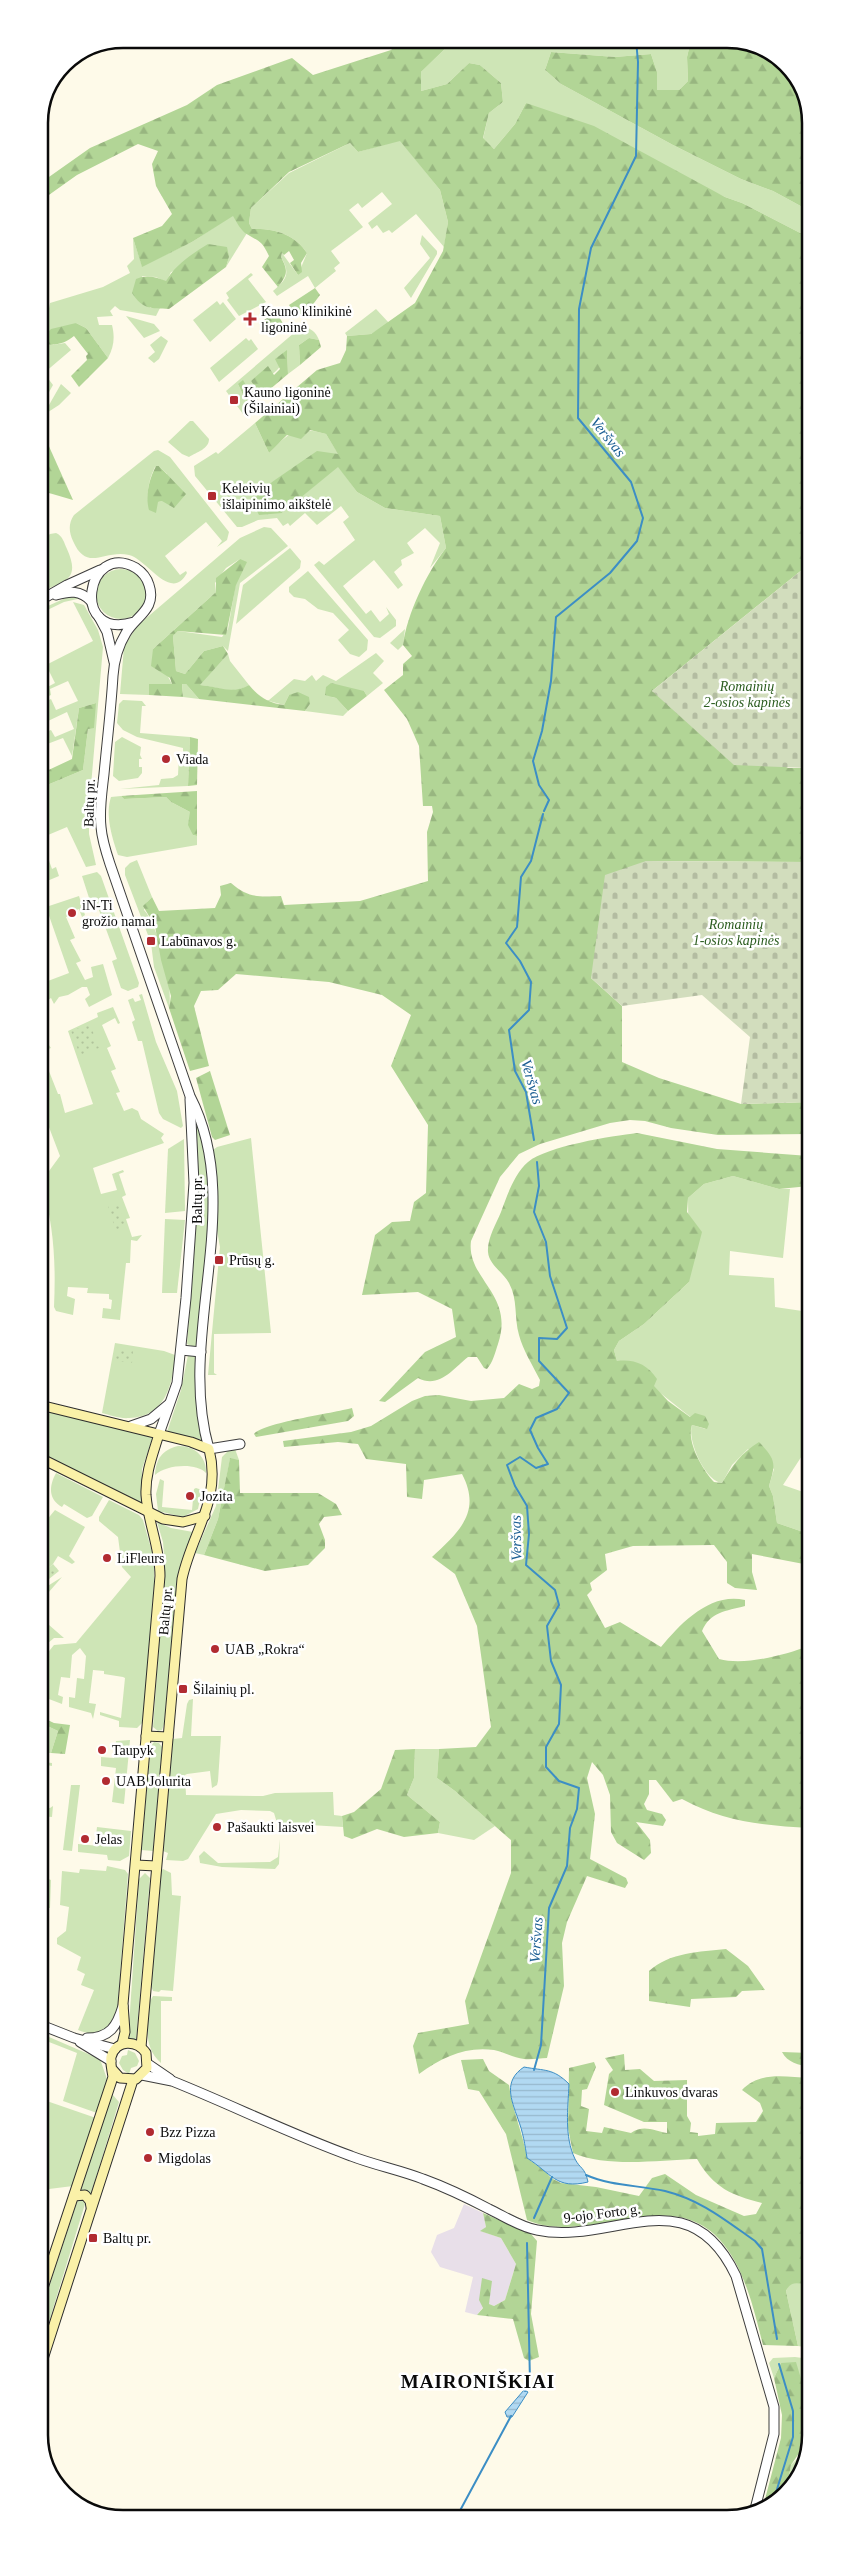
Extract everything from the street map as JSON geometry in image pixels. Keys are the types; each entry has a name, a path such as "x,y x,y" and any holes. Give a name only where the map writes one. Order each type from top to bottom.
{"main road":[{"path":"48,1407 176,1438 209,1449"},
{"name":"Baltų pr.","path":"48,2273 113,2077 111,2065 125,2032 123,2004 160,1568 157,1543 149,1513 146,1486 148,1470 159,1434"},
{"path":"153,1454 160,1446 176,1438"},
{"name":"Baltų pr.","path":"148,2064 146,2053 142,2048 156,1866 182,1579 186,1561 205,1516 214,1478 209,1449"},
{"path":"48,1462 149,1513 172,1522 183,1522 205,1516"},
{"path":"146,1736 168,1737"},
{"path":"136,1866 156,1866"},
{"path":"119,2047 134,2044 142,2048"},
{"path":"111,2065 120,2078 132,2080 142,2075 148,2064"},
{"path":"48,2346 132,2080"},
{"path":"74,2196 85,2195 90,2201 91,2208"}],"street":[{"name":"Baltų pr.","path":"107,567 120,564 132,566 142,573 148,581 151,600 147,609 134,622 121,643 114,662 100,811 102,837 110,864 190,1096 200,1119 207,1146 212,1184 211,1229 201,1352 200,1404 209,1449"},
{"path":"48,596 67,585 107,567"},
{"path":"91,601 91,586 95,578 107,567"},
{"path":"48,598 71,591 83,594 91,601 107,632 114,662"},
{"path":"98,615 115,624 134,622"},
{"name":"Baltų pr.","path":"159,1434 172,1400 181,1350 193,1216 194,1156 190,1096"},
{"path":"181,1350 201,1352"},
{"path":"130,1426 151,1419 172,1400"},
{"path":"209,1449 240,1444"},
{"path":"74,2038 97,2037 110,2033 118,2023 123,2004"},
{"path":"48,2028 74,2038 119,2047"},
{"path":"74,2038 111,2065"},
{"name":"9-ojo Forto g.","path":"148,2064 172,2081"},
{"name":"9-ojo Forto g.","path":"142,2075 172,2081 350,2156 423,2178 536,2230 572,2231 632,2221 659,2220 683,2223 700,2232 725,2257 736,2276 774,2406 772,2446 756,2504"}],"shaded area":[{"path":"464,2204 483,2213 486,2227 481,2231 501,2238 516,2264 505,2300 494,2306 488,2304 490,2298 477,2315 465,2312 473,2277 440,2267 431,2252 437,2235 454,2228"}],"green space":[{"path":"393,48 446,48 421,72 421,91 447,84 469,63 480,65 501,83 503,102 489,113 483,138 494,149 515,124 526,103 594,126 725,197 742,203 802,234 802,570 652,691 788,768 802,768 802,862 646,861 591,978 622,1006 622,1062 659,1078 741,1104 802,1102 802,1134 718,1135 671,1128 645,1121 630,1120 610,1123 540,1144 519,1154 500,1177 471,1241 471,1254 496,1299 500,1312 502,1327 491,1363 487,1369 484,1368 477,1357 468,1357 445,1376 433,1381 418,1378 385,1402 379,1401 425,1352 456,1337 452,1309 418,1292 362,1295 375,1235 392,1222 410,1221 414,1202 426,1193 428,1125 391,1066 411,1015 382,995 329,982 236,974 218,990 201,991 194,1006 209,1066 190,1071 169,1008 171,996 161,960 155,926 143,906 152,897 159,911 215,908 221,895 220,886 231,883 243,892 254,896 281,896 284,905 360,901 428,881 427,832 433,812 432,806 423,806 419,746 407,719 384,690 403,675 403,664 412,656 403,645 413,607 425,581 446,548 440,516 385,508 357,492 338,467 282,513 259,515 252,501 269,484 317,451 338,454 326,434 310,430 301,439 287,435 269,453 255,423 317,370 340,363 346,350 347,336 371,334 415,303 443,251 448,222 440,190 400,141 358,152 350,143 289,172 251,208 249,223 252,229 276,231 290,237 302,246 307,253 301,263 302,272 298,275 290,263 294,260 289,251 284,255 282,253 281,257 286,272 284,279 278,287 262,267 269,256 264,246 245,233 233,216 192,242 142,267 133,238 162,226 172,214 156,186 152,164 158,151 138,144 77,175 48,196 48,178 90,148 187,105 217,85 292,58 313,75"},
{"path":"446,48 689,48 687,57 688,81 679,90 657,90 657,72 651,54 615,57 551,52 545,70 561,84 673,145 741,179 773,191 802,207 802,234 742,203 725,197 526,103 515,124 494,149 483,139 489,113 503,102 501,83 480,65 469,63 447,84 421,91 421,72"},
{"path":"689,48 741,49 759,55 783,73 794,90 801,113 802,207 773,191 741,179 673,145 561,84 545,70 551,52 615,57 651,54 657,72 657,90 679,90 688,81 687,57"},
{"path":"400,140 440,190 448,222 444,247 416,214 392,233 389,230 383,233 377,225 372,229 368,223 392,204 382,192 362,208 358,203 349,210 363,227 331,251 340,263 334,268 336,271 315,288 308,276 277,296 273,291 286,275 286,267 281,257 282,253 298,275 307,253 296,241 283,233 252,229 249,223 251,208 289,173 350,143 358,152"},
{"path":"233,215 247,233 226,267 229,257 171,272 166,282 156,277 142,276 150,308 160,308 156,316 120,310 115,306 110,311 113,316 97,317 99,325 112,325 113,342 108,358 86,328 76,323 52,345 65,343 71,350 48,370 48,314 50,303 103,287 130,273 127,266 134,259 133,238 142,266 192,242"},
{"path":"422,235 437,251 437,254 411,298 404,288 430,258 420,244"},
{"path":"208,244 227,247 229,257 226,267 169,309 148,307 136,299 132,293 136,279 151,277 166,281 179,264"},
{"path":"251,273 253,275 248,279 266,302 239,316 227,300 229,298 226,293"},
{"path":"315,288 320,295 311,307 296,317 289,305"},
{"path":"217,301 220,305 223,302 236,319 210,342 193,320"},
{"path":"376,309 389,323 371,334 347,336 345,333"},
{"path":"276,312 284,325 270,335 261,322"},
{"path":"126,316 154,324 160,331 144,338"},
{"path":"76,323 86,328 108,358 79,387 71,376 87,360 86,356 88,354 74,336 64,342 48,344 48,332 51,329"},
{"path":"301,327 312,331 319,340 309,338 299,345 300,365 288,374 287,351 281,365 275,372 251,381 256,389 250,392 238,384 250,409 243,414 226,391"},
{"path":"161,336 168,341 159,359 154,363 148,358 155,352 150,345"},
{"path":"246,338 249,341 251,339 258,349 219,382 210,368"},
{"path":"309,338 319,340 321,347 300,365 299,345"},
{"path":"287,350 288,374 249,407 238,384 243,380 250,392 256,389 251,381 268,366 274,375 280,369 275,359"},
{"path":"48,378 53,385 48,394"},
{"path":"61,384 71,393 59,405 48,412 48,406"},
{"path":"190,421 193,421 209,439 205,448 189,457 182,454 168,442"},
{"path":"255,423 269,453 288,436 300,431 308,431 326,434 339,455 289,472 269,484 282,513 338,466 357,492 385,508 440,516 446,548 430,568 440,543 425,528 407,543 414,553 401,560 402,565 394,572 403,585 398,589 374,560 343,586 366,614 371,610 380,622 389,614 386,607 396,620 396,626 380,638 374,637 314,565 319,561 324,565 355,540 343,522 349,517 341,506 317,525 305,513 290,526 288,523 283,526 277,518 258,520 242,527 237,527 195,476 194,466 216,452 218,454"},
{"path":"48,444 73,500 49,493 48,491"},
{"path":"158,450 170,457 229,532 227,540 217,547 222,541 206,522 165,556 180,575 186,571 187,573 181,581 174,583 166,582 136,558 129,555 120,554 97,558 84,556 78,551 70,531 74,515 154,451","holes":["159,466 167,474 162,501 157,502 150,510 148,488 155,467"]},
{"path":"156,466 159,466 186,494 174,508 162,501 158,502 156,513 149,510 147,499 151,476"},
{"path":"264,527 271,528 288,546 240,583 228,651 223,646 204,651 185,674 176,671 173,636 178,631 222,637 228,629 240,559 226,568 215,583 216,592 153,649 172,684 149,684 149,695 120,694 124,647 137,626 240,538"},
{"path":"56,533 62,538 71,560 72,568 68,578 48,589 48,536"},
{"path":"290,548 301,561 300,568 236,624 243,585"},
{"path":"240,559 247,562 236,585 226,635 178,631 173,636 176,671 185,674 204,651 223,646 228,654 200,685 230,690 249,685 264,699 284,705 289,695 298,692 309,697 310,704 305,711 199,699 186,684 182,684 183,697 149,695 149,684 172,684 170,678 151,666 153,649 216,592 216,578"},
{"path":"116,569 126,569 139,576 146,589 146,599 139,612 126,619 116,619 107,615 100,608 96,599 96,589 100,580 107,573"},
{"name":"Romainių 2-osios kapinės","path":"802,570 802,768 734,765 652,691"},
{"path":"308,571 368,640 367,650 359,657 350,654 338,640 349,630 333,613 318,609 305,599 294,597 289,592 289,587"},
{"path":"70,596 82,598 64,602 48,610 48,606"},
{"path":"73,602 84,605 98,630 103,647 89,809 89,834 96,865 86,867 67,827 48,835 48,785 83,770 88,729 96,703 79,708 72,756 63,738 48,744 48,731 51,730 55,737 74,729 67,712 48,721 48,700 51,699 56,710 78,701 68,681 50,689 51,695 48,696 48,687 55,683 48,669 48,664 93,641"},
{"path":"405,629 403,645 398,650 390,643"},
{"path":"376,653 384,661 373,673 383,683 367,696 364,691 332,697 336,698 348,711 343,716 305,711 310,704 289,695 284,705 265,700 269,700 294,679 305,681 312,675 316,681 323,675 336,681"},
{"path":"228,654 230,661 249,685 236,690 230,690 199,685"},
{"path":"182,683 186,684 199,699 183,697"},
{"path":"331,683 364,691 367,696 348,711 336,698 325,695 326,687"},
{"path":"123,700 142,701 146,706 142,706 140,733 190,737 188,786 120,789 159,785 161,779 173,778 178,775 179,756 183,755 183,748 137,737 123,730 117,723 119,704"},
{"path":"96,703 94,728 88,729 83,770 48,785 48,770 72,759 79,708"},
{"path":"122,737 141,747 140,755 142,759 139,759 139,767 142,767 142,773 138,778 119,781 113,776 115,742"},
{"path":"190,737 198,739 197,785 188,786"},
{"path":"197,791 197,836 193,835 188,825 190,812 171,802 166,797 124,799 121,796"},
{"path":"121,796 124,799 166,797 171,802 190,812 193,835 197,836 197,845 127,857 118,855 109,819 109,804 111,797"},
{"path":"48,858 52,869 56,867 59,876 48,881"},
{"path":"137,860 152,897 147,902 144,910 155,929 164,957 169,986 169,1008 154,967 151,943 125,875 125,868"},
{"name":"Romainių 1-osios kapinės","path":"646,861 802,862 802,1102 741,1104 750,1037 702,995 622,1006 591,978 605,875"},
{"path":"97,872 101,876 139,983 138,987 128,991 121,988 112,961 117,959 96,902 91,904 82,876"},
{"path":"79,896 85,915 82,917 79,909 70,912 71,915 66,917 75,938 70,940 81,961 76,963 85,980 93,977 91,967 103,964 112,995 89,1007 85,999 90,995 87,987 82,987 68,995 59,997 54,1004 51,998 48,1000 48,981 69,973 48,913 48,906"},
{"path":"142,994 156,1042 177,1091 183,1126 181,1128 163,1119 159,1113 142,1041 138,1041 132,1022 135,1020 128,1000 133,998 135,1002 141,1000 139,995"},
{"path":"113,1007 120,1023 118,1024 115,1018 102,1025 111,1046 107,1048 116,1069 111,1071 120,1092 116,1093 124,1111 132,1108 138,1111 141,1119 164,1134 161,1138 164,1143 93,1168 101,1194 117,1190 112,1174 123,1170 124,1172 119,1174 126,1195 122,1197 130,1218 126,1219 132,1237 142,1235 137,1241 131,1240 130,1263 126,1263 120,1320 102,1318 103,1308 111,1309 112,1300 109,1299 109,1294 87,1293 88,1288 68,1287 67,1296 75,1299 73,1315 56,1311 54,1307 55,1275 48,1209 48,1172 60,1156 48,1125 48,1069 58,1094 60,1094 65,1113 93,1104 68,1031 98,1017 97,1013"},
{"path":"90,1024 99,1048 80,1055 71,1031"},
{"path":"210,1071 230,1135 215,1140 212,1137 196,1078"},
{"path":"196,1117 207,1166 209,1210 197,1345 194,1347 187,1344 198,1200"},
{"path":"637,1133 717,1149 802,1155 802,1187 779,1189 733,1176 704,1184 688,1198 687,1212 702,1232 689,1282 644,1324 619,1341 614,1350 617,1361 634,1362 649,1370 657,1379 654,1386 668,1401 690,1417 695,1413 705,1416 709,1424 707,1429 692,1425 691,1439 701,1463 714,1482 722,1483 738,1460 759,1442 765,1448 773,1462 773,1472 769,1486 773,1496 777,1523 802,1532 802,1564 752,1554 752,1572 757,1590 735,1588 727,1583 727,1562 714,1545 633,1546 605,1554 607,1570 590,1583 592,1590 587,1595 605,1628 620,1622 661,1647 687,1619 708,1605 732,1599 745,1600 745,1606 714,1616 702,1631 719,1659 729,1661 752,1660 776,1656 802,1648 802,1827 759,1824 713,1813 682,1799 673,1802 656,1780 649,1780 649,1794 644,1804 647,1810 662,1814 666,1820 663,1826 636,1822 650,1840 651,1853 644,1860 617,1843 611,1832 610,1795 603,1775 592,1762 587,1778 595,1814 590,1859 626,1878 628,1883 625,1888 587,1876 567,1922 562,1943 564,1986 547,2058 524,2059 484,2049 464,2051 445,2058 419,2074 413,2046 418,2033 469,2024 465,2001 511,1873 511,1840 455,1791 437,1778 439,1749 476,1747 491,1727 477,1626 455,1574 432,1557 451,1539 465,1520 470,1499 468,1487 462,1474 424,1480 422,1499 407,1497 406,1464 366,1459 358,1444 338,1442 284,1447 283,1441 351,1432 371,1426 412,1401 425,1396 439,1395 471,1401 504,1398 519,1384 532,1389 539,1386 540,1380 519,1335 512,1289 489,1257 489,1242 508,1192 528,1162 550,1151 597,1139"},
{"path":"251,1138 271,1333 214,1334 214,1373 217,1375 208,1375 220,1247 216,1225 216,1171 213,1150 217,1147"},
{"path":"184,1139 185,1211 165,1213 168,1149"},
{"path":"733,1176 779,1189 790,1189 783,1258 730,1251 729,1275 774,1278 775,1307 802,1311 802,1456 783,1485 802,1492 802,1532 777,1523 773,1496 769,1486 774,1469 748,1449 732,1465 722,1483 716,1481 704,1468 692,1440 692,1425 706,1429 617,1361 614,1350 619,1341 644,1324 689,1282 688,1198 704,1184"},
{"path":"118,1204 126,1228 116,1231 108,1206"},
{"path":"165,1219 185,1220 177,1293 162,1293"},
{"path":"115,1343 164,1351 175,1355 169,1388 159,1406 151,1412 141,1416 126,1418 102,1413"},
{"path":"117,1349 133,1351 132,1363 115,1361"},
{"path":"188,1355 194,1355 196,1359 195,1388 202,1440 167,1432 181,1390"},
{"path":"352,1408 354,1416 348,1421 256,1437 254,1434 284,1422"},
{"path":"48,1412 153,1436 142,1469 142,1504 48,1457"},
{"path":"184,1446 198,1453 206,1467 206,1473 195,1467 180,1466 166,1469 155,1475 158,1460 161,1456 168,1450"},
{"path":"235,1449 239,1460 230,1459 218,1519 204,1555 195,1553 216,1506 222,1457 228,1451"},
{"path":"230,1458 239,1460 240,1493 318,1493 336,1504 342,1515 324,1517 319,1524 325,1540 325,1548 308,1565 265,1571 204,1555 218,1519"},
{"path":"56,1473 103,1497 92,1516 87,1518 64,1504 62,1507 57,1504 51,1492"},
{"path":"160,1479 164,1481 162,1507 192,1510 194,1489 196,1488 202,1490 198,1509 183,1517 158,1511 156,1494"},
{"path":"109,1500 139,1515 143,1520 154,1559 154,1585 144,1721 137,1728 119,1727 119,1721 100,1715 100,1712 121,1718 125,1678 104,1674 104,1671 93,1670 89,1703 96,1704 93,1719 91,1713 69,1707 69,1697 75,1698 77,1678 84,1679 86,1656 80,1648 72,1655 70,1678 61,1677 58,1695 63,1697 62,1704 48,1699 48,1652 54,1645 76,1643 131,1577 122,1567 118,1537 99,1521 99,1517"},
{"path":"55,1510 85,1527 69,1556 75,1562 72,1564 58,1556 48,1568 48,1518"},
{"path":"157,1522 171,1528 193,1532 178,1573 164,1724 162,1730 158,1731 153,1727 165,1565 163,1542"},
{"path":"53,1564 59,1571 48,1580 48,1568"},
{"path":"62,1577 48,1593 48,1586"},
{"path":"48,1624 64,1638 54,1638 48,1643"},
{"path":"193,1699 191,1736 221,1736 218,1781 217,1785 212,1788 210,1771 187,1774 185,1775 186,1795 263,1796 275,1793 333,1792 334,1815 342,1816 343,1827 277,1823 274,1813 270,1811 241,1810 216,1814 188,1859 183,1861 166,1860 168,1853 163,1851 173,1739 182,1738 187,1704 189,1700"},
{"path":"48,1720 70,1725 65,1754 51,1753 58,1731 48,1726"},
{"path":"48,1726 58,1731 51,1753 48,1753"},
{"path":"130,1740 124,1804 112,1802 116,1768 101,1766 101,1757 114,1758 116,1741"},
{"path":"154,1742 159,1743 162,1747 153,1851 141,1850 151,1746"},
{"path":"415,1749 439,1749 437,1778 495,1826 474,1840 438,1833 440,1822 407,1795 414,1778"},
{"path":"415,1749 414,1778 407,1795 440,1822 438,1833 404,1837 377,1829 352,1839 344,1836 342,1816 354,1812 381,1789 395,1750"},
{"path":"71,1785 80,1785 72,1851 63,1850"},
{"path":"53,1806 52,1817 48,1817 48,1808"},
{"path":"97,1827 131,1831 129,1856 120,1861 108,1860 107,1855 78,1852 78,1844 99,1846 100,1837 96,1836"},
{"path":"280,1839 279,1864 275,1869 222,1867 200,1863 199,1856 204,1851 218,1863 270,1862 278,1857"},
{"path":"107,1866 125,1870 128,1874 117,2014 110,2025 102,2032 91,2033 78,2030 94,1990 81,1985 85,1974 77,1970 81,1957 57,1944 57,1938 66,1931 69,1907 60,1905 62,1871 79,1873 80,1869 106,1871"},
{"path":"163,1869 171,1873 172,1895 181,1896 173,1991 161,1990 159,1992 153,1991 151,1986 161,1871"},
{"path":"145,1873 150,1878 136,2041 128,2040 139,1879"},
{"path":"48,1879 51,1880 50,1908 48,1908"},
{"path":"726,1949 748,1966 765,1990 742,1991 736,1997 691,1999 690,2007 649,2001 649,1971 657,1965 676,1956"},
{"path":"153,1996 172,1997 172,2001 161,2001 161,2063 151,2049 148,2034 150,2001"},
{"path":"49,2037 100,2059 107,2079 97,2113 63,2101 77,2053 49,2042"},
{"path":"128,2050 135,2053 139,2061 137,2066 131,2068 129,2074 123,2070 119,2063 122,2056 127,2055"},
{"path":"782,2052 802,2053 802,2065 794,2063"},
{"path":"624,2054 625,2070 640,2069 654,2081 687,2080 687,2116 691,2123 690,2132 698,2133 698,2136 715,2134 716,2123 756,2122 763,2111 760,2103 742,2090 749,2084 773,2076 802,2077 802,2284 790,2285 786,2291 798,2346 763,2345 752,2304 736,2263 725,2245 710,2231 692,2221 670,2216 652,2216 562,2227 544,2225 527,2220 506,2134 479,2091 468,2089 461,2060 483,2059 489,2071 509,2085 527,2158 551,2178 561,2183 596,2187 639,2196 652,2178 665,2174 696,2195 744,2216 756,2214 762,2203 741,2197 724,2189 710,2177 697,2159 618,2162 587,2158 573,2153 568,2128 569,2068 594,2062 596,2067 587,2089 582,2090 581,2106 589,2109 586,2131 602,2133 604,2127 631,2133 640,2129 649,2129 667,2133 667,2122 644,2122 604,2105 609,2074 613,2070 605,2058"},
{"path":"112,2094 119,2102 91,2194 81,2190"},
{"path":"48,2101 96,2118 73,2186 48,2189"},
{"path":"80,2199 85,2204 48,2325 48,2290 77,2202"},
{"path":"483,2213 531,2234 537,2241 531,2314 539,2357 529,2361 524,2358 513,2319 477,2315 483,2308 479,2300 482,2278 492,2281 489,2304 494,2306 505,2300 516,2264 501,2238 480,2231 486,2227"},
{"path":"795,2282 802,2284 802,2347 798,2346 786,2291 789,2285"},
{"path":"773,2358 802,2358 802,2435 798,2454 781,2363 774,2378 769,2363"},
{"path":"796,2362 802,2382 801,2445 798,2454 791,2465 786,2481 765,2500 781,2438 782,2415 774,2378 781,2363"},
{"path":"797,2459 789,2477 791,2465"}],"water":[{"path":"524,2067 553,2073 569,2084 569,2141 575,2159 584,2171 588,2182 568,2184 561,2182 554,2179 527,2158 523,2134 510,2091 513,2078"},
{"path":"524,2390 528,2392 512,2417 507,2417 505,2412"}],"waterway":[{"name":"Veršvas","path":"544,811 549,800 539,785 533,761 542,731 551,681 556,617 610,573 637,541 643,518 631,482 578,418 579,309 591,248 636,156 637,48"},
{"name":"Veršvas","path":"534,1140 526,1092 515,1071 509,1030 529,1010 531,982 520,961 506,943 517,927 521,877 531,861 543,814"},
{"name":"Veršvas","path":"534,2070 541,2045 549,1908 567,1866 570,1828 577,1809 579,1788 559,1781 546,1767 546,1747 559,1724 561,1685 551,1661 547,1626 559,1605 555,1590 526,1565 529,1534 527,1506 515,1486 507,1465 520,1457 536,1468 548,1464 530,1430 536,1418 557,1409 569,1393 539,1361 539,1338 557,1339 567,1328 550,1276 546,1242 534,1212 539,1186 537,1162"},
{"path":"586,2175 595,2179 655,2189 678,2195 701,2205 723,2218 755,2241 762,2249 777,2339"},
{"path":"534,2218 552,2177"},
{"path":"525,2391 530,2382 527,2243"},
{"path":"777,2490 793,2437 793,2411 779,2364"},
{"path":"460,2510 511,2416"}],"place":[{"name":"Kauno klinikinė ligoninė","path":"250,319"},
{"name":"Kauno ligoninė (Šilainiai)","path":"234,400"},
{"name":"Keleivių išlaipinimo aikštelė","path":"212,496"},
{"name":"Viada","path":"166,759"},
{"name":"iN-Ti grožio namai","path":"72,913"},
{"name":"Labūnavos g.","path":"151,941"},
{"name":"Prūsų g.","path":"219,1260"},
{"name":"Jozita","path":"190,1496"},
{"name":"LiFleurs","path":"107,1558"},
{"name":"UAB „Rokra“","path":"215,1649"},
{"name":"Šilainių pl.","path":"183,1689"},
{"name":"Taupyk","path":"102,1750"},
{"name":"UAB Jolurita","path":"106,1781"},
{"name":"Pašaukti laisvei","path":"217,1827"},
{"name":"Jelas","path":"85,1839"},
{"name":"Linkuvos dvaras","path":"615,2092"},
{"name":"Bzz Pizza","path":"150,2132"},
{"name":"Migdolas","path":"148,2158"},
{"name":"Baltų pr.","path":"93,2238"}],"district":[{"name":"MAIRONIŠKIAI","path":"478,2381"}]}
